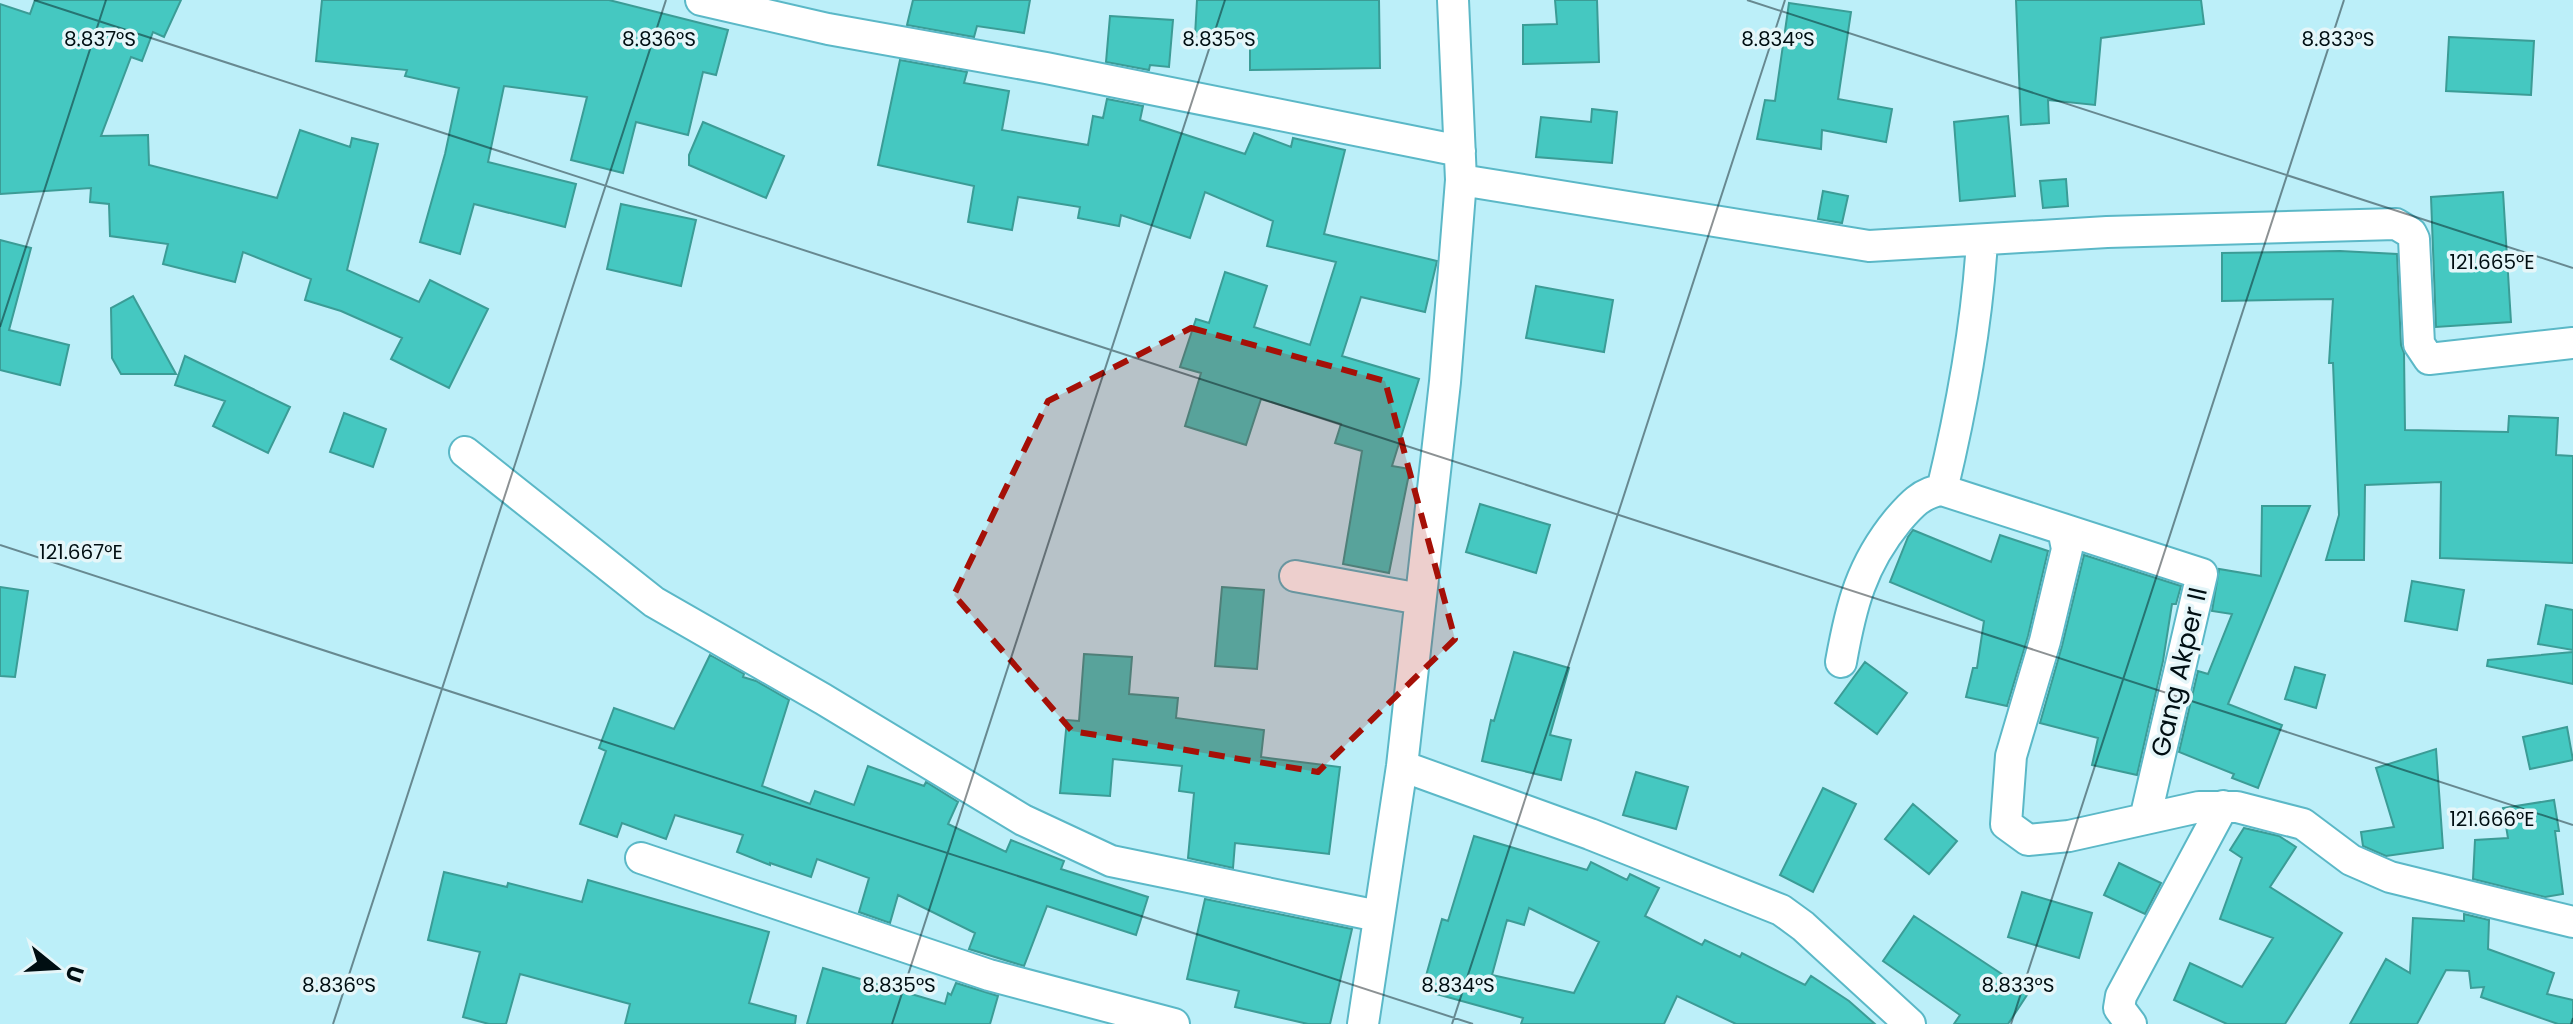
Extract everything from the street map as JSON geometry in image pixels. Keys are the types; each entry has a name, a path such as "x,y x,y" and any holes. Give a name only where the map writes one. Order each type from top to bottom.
{"street":[{"path":"701,0 828,29 1046,68 1460,165 1869,246 2107,232 2396,224 2411,233 2414,239 2419,344 2429,359 2573,343"},
{"path":"1363,1024 1402,766 1445,382 1460,165 1453,0"},
{"path":"1841,662 1850,613 1864,569 1883,538 1915,501 1942,490 1966,379 1978,304 1982,241"},
{"path":"465,452 654,602 823,699 1023,820 1111,861 1378,916"},
{"name":"Gang Akper II","path":"1942,490 2202,574 2145,819"},
{"path":"2063,529 2067,549 2045,641 2011,756 2006,824 2028,840 2069,836 2199,807 2223,806 2277,815 2303,824 2351,860 2390,877 2573,922"},
{"path":"1295,576 1420,599"},
{"path":"1402,766 1590,834 1781,910 1803,926 1910,1024"},
{"path":"2131,1024 2119,1008 2121,996 2223,806"},
{"path":"641,858 989,975 1174,1024"}],"highlighted area":[{"path":"1191,328 1385,381 1455,639 1318,772 1072,731 954,595 1048,401"}],"building":[{"path":"35,0 181,0 164,37 153,32 142,61 131,57 101,136 148,135 149,165 277,198 300,130 350,147 352,138 378,144 347,270 419,302 430,280 488,309 449,388 391,359 402,338 341,311 305,300 311,279 243,252 235,282 163,264 168,244 110,236 109,204 90,202 91,188 0,194 0,4 30,14"},
{"path":"322,0 609,0 728,30 716,75 703,72 688,135 636,122 623,173 571,160 587,97 504,86 488,162 576,184 565,227 474,204 460,254 420,242 445,154 459,88 405,76 407,70 316,61"},
{"path":"913,0 1030,0 1024,33 977,26 974,37 907,25"},
{"path":"1197,0 1379,0 1380,68 1250,70 1250,39 1195,36"},
{"path":"1555,0 1597,0 1599,62 1523,64 1523,25 1557,24"},
{"path":"2016,0 2201,0 2204,24 2101,38 2095,105 2048,100 2049,123 2021,125"},
{"path":"1789,3 1851,12 1838,99 1892,109 1886,142 1822,130 1821,149 1757,139 1765,100 1775,101"},
{"path":"1110,16 1173,20 1169,67 1150,65 1149,70 1106,62"},
{"path":"2449,37 2534,41 2531,95 2446,91"},
{"path":"900,60 967,72 964,83 1009,91 1002,130 1088,145 1093,116 1103,118 1107,99 1143,106 1140,120 1245,154 1254,133 1291,147 1293,138 1345,150 1324,234 1437,261 1425,312 1361,297 1342,356 1419,379 1392,466 1410,469 1389,573 1343,564 1362,451 1335,443 1341,424 1261,399 1246,445 1185,426 1201,373 1180,367 1196,319 1209,323 1225,272 1267,286 1254,327 1310,345 1336,262 1267,246 1273,221 1205,192 1190,238 1121,215 1119,226 1078,218 1080,207 1018,197 1012,230 968,222 974,186 878,165"},
{"path":"1592,109 1617,112 1612,163 1536,157 1541,117 1591,122"},
{"path":"2008,116 2015,196 1960,201 1954,122"},
{"path":"703,122 784,156 766,198 689,165 689,155"},
{"path":"2066,179 2068,206 2043,208 2040,181"},
{"path":"1823,191 1848,196 1842,223 1818,219"},
{"path":"2503,192 2511,322 2436,327 2431,197"},
{"path":"621,204 696,220 681,286 607,269"},
{"path":"0,240 31,248 9,330 69,345 60,385 0,370"},
{"path":"2340,251 2397,254 2401,345 2404,353 2405,430 2508,432 2509,416 2558,418 2556,455 2573,456 2573,563 2440,558 2441,482 2365,485 2364,560 2326,560 2339,515 2333,363 2329,363 2333,299 2222,301 2222,253"},
{"path":"1536,286 1613,300 1604,352 1526,338"},
{"path":"133,296 176,374 121,374 112,358 111,308"},
{"path":"185,356 290,407 268,453 213,426 225,401 175,385"},
{"path":"344,413 386,429 373,467 330,452"},
{"path":"1480,504 1550,525 1536,573 1466,552"},
{"path":"2262,506 2310,506 2228,704 2282,725 2258,788 2232,778 2234,774 2179,752 2198,671 2208,674 2232,614 2212,611 2219,569 2261,576"},
{"path":"1913,530 1991,562 2000,535 2048,551 2028,636 2007,706 1966,697 1973,668 1977,668 1984,621 1890,582"},
{"path":"2084,555 2181,586 2176,604 2172,604 2163,661 2137,775 2092,765 2098,738 2040,723"},
{"path":"2412,581 2464,590 2457,630 2405,621"},
{"path":"0,587 28,591 15,677 0,676"},
{"path":"1222,587 1264,590 1257,669 1215,666"},
{"path":"2546,605 2573,610 2573,650 2538,644"},
{"path":"1514,652 1569,668 1550,735 1571,740 1561,780 1482,761 1491,720 1494,721"},
{"path":"2573,652 2573,684 2487,666 2488,660"},
{"path":"1084,654 1132,657 1129,694 1178,698 1176,718 1264,730 1261,757 1340,767 1329,854 1235,843 1233,868 1188,858 1194,793 1179,791 1182,766 1113,759 1110,796 1060,793 1067,720 1079,721"},
{"path":"710,655 744,674 743,677 789,700 762,786 810,804 815,791 854,805 868,766 924,786 926,782 958,802 948,824 1006,852 1011,840 1064,861 1061,869 1148,897 1136,935 1047,906 1024,966 969,949 975,933 898,895 890,923 859,912 869,878 817,859 811,877 770,865 737,852 743,835 675,815 666,839 622,823 617,837 580,824 606,751 599,748 614,708 674,729"},
{"path":"1865,662 1907,693 1877,734 1835,703"},
{"path":"2295,667 2325,675 2316,708 2285,699"},
{"path":"2567,727 2573,760 2530,769 2523,737"},
{"path":"2436,749 2443,848 2386,856 2363,846 2361,832 2394,827 2376,768"},
{"path":"1636,772 1688,787 1676,829 1623,815"},
{"path":"1823,788 1856,804 1813,892 1780,875"},
{"path":"2554,800 2563,894 2545,897 2473,879 2475,840 2508,838 2503,808"},
{"path":"1913,804 1957,841 1929,874 1885,839"},
{"path":"2244,828 2279,836 2296,847 2270,887 2342,933 2285,1024 2227,1024 2174,1000 2190,963 2242,987 2273,938 2220,919 2242,858 2230,850"},
{"path":"1474,836 1587,870 1591,862 1627,880 1630,874 1659,888 1645,916 1702,945 1705,940 1740,957 1742,953 1805,985 1811,976 1849,1001 1875,1024 1736,1024 1677,996 1664,1024 1521,1024 1523,1018 1422,990 1442,919 1448,921","holes":["1529,908 1599,942 1574,993 1492,975 1507,920 1524,925"]},
{"path":"2119,863 2161,883 2145,914 2104,895"},
{"path":"444,872 507,887 508,883 582,902 588,880 769,932 749,1003 796,1016 795,1024 625,1024 630,1004 520,974 506,1024 489,1024 463,1017 480,952 428,940"},
{"path":"2022,892 2092,913 2079,958 2008,937"},
{"path":"1205,899 1352,929 1330,1024 1308,1024 1235,1007 1239,991 1187,979"},
{"path":"2464,914 2489,920 2488,949 2554,973 2547,994 2573,1000 2573,1024 2558,1024 2481,997 2484,987 2471,988 2469,971 2446,970 2417,1024 2350,1024 2386,959 2410,973 2413,918 2464,921"},
{"path":"1914,916 2029,992 2008,1024 1954,1024 1960,1015 1883,961"},
{"path":"823,968 945,1004 948,993 951,995 956,983 998,996 990,1024 807,1024"}]}
